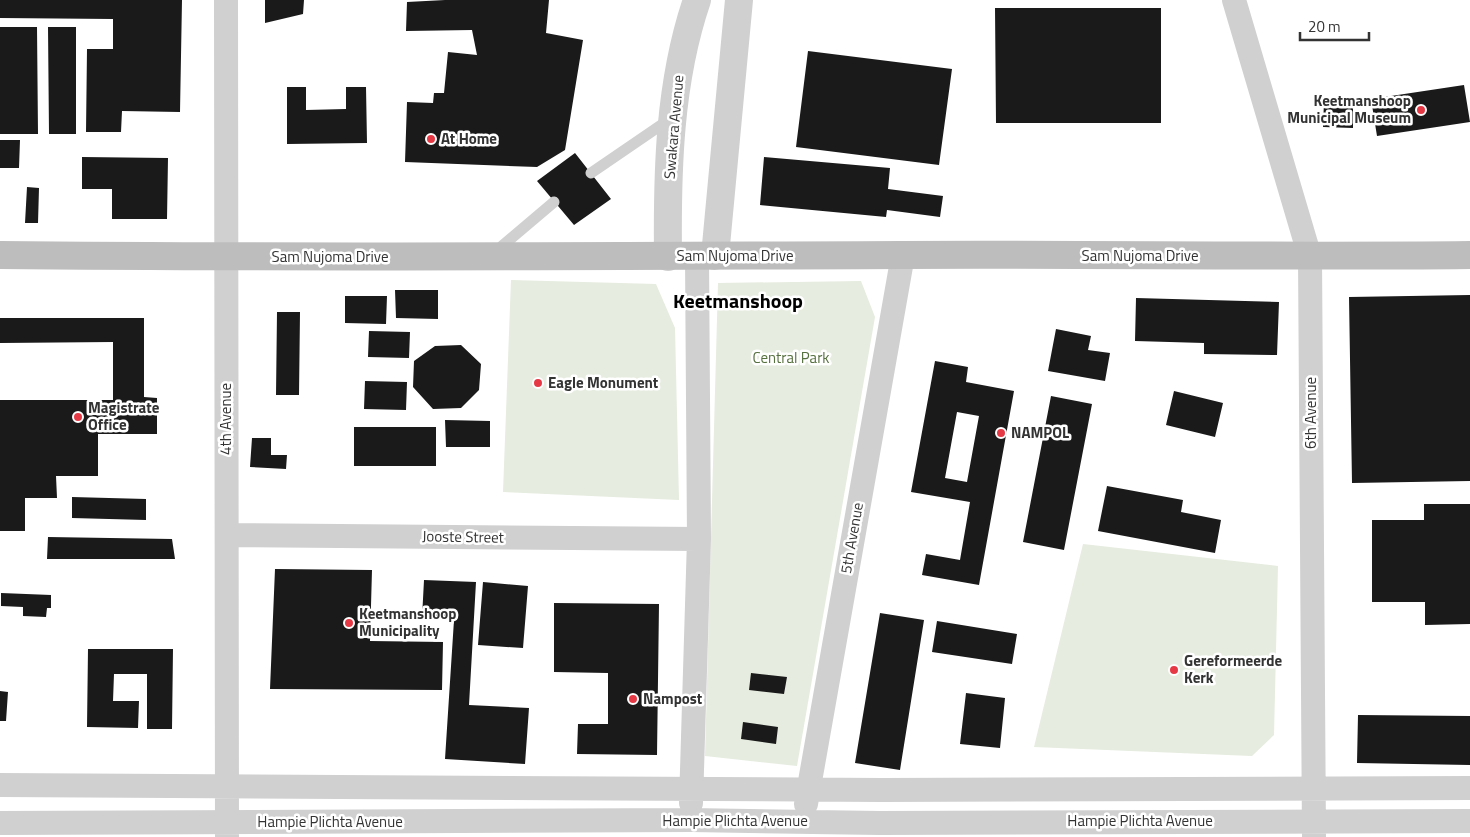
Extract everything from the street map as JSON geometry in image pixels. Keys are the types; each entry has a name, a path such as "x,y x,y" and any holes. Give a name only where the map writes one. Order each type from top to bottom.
{"main road":[{"name":"Sam Nujoma Drive","path":"0,255 226,257 903,255 1310,257 1470,255"}],"street":[{"name":"4th Avenue","path":"226,0 227,830"},
{"name":"Swakara Avenue","path":"668,257 673,116 687,29 697,0"},
{"path":"692,820 691,787 706,256 739,0"},
{"name":"6th Avenue","path":"1234,0 1310,257 1314,829"},
{"name":"5th Avenue","path":"804,821 808,788 903,255"},
{"name":"Jooste Street","path":"227,535 699,539"},
{"path":"0,785 227,784 882,790 1470,788"},
{"path":"880,830 882,790"},
{"name":"Hampie Plichta Avenue","path":"0,823 227,830 692,820 804,821 880,830 1314,829 1470,821"}],"lane":[{"path":"591,173 673,116"},
{"path":"490,257 554,202"}],"green space":[{"path":"511,280 656,284 675,328 679,500 503,492"},
{"name":"Central Park","path":"861,281 875,317 797,766 705,756 718,283"},
{"path":"1083,544 1278,566 1274,735 1252,756 1034,747"}],"building":[{"path":"0,0 182,0 180,112 122,111 121,132 86,132 87,49 113,49 113,19 0,18"},
{"path":"265,0 304,0 303,14 265,23"},
{"path":"549,0 546,33 583,40 565,150 537,167 405,162 407,102 433,103 434,93 444,93 448,52 477,55 472,30 406,31 407,2"},
{"path":"995,8 1161,8 1161,123 996,123"},
{"path":"0,27 37,27 38,134 0,134"},
{"path":"48,27 76,27 76,134 49,134"},
{"path":"808,51 952,69 939,165 796,147"},
{"name":"Keetmanshoop Municipal Museum","path":"1464,85 1470,122 1377,136 1371,99"},
{"path":"287,87 306,87 306,110 346,109 346,87 366,87 367,143 287,144"},
{"path":"1324,101 1353,101 1353,128 1323,127"},
{"path":"0,140 20,140 19,168 0,168"},
{"path":"575,153 611,199 574,225 537,181"},
{"path":"82,157 168,158 167,219 112,219 112,189 82,189"},
{"path":"764,157 890,168 888,189 943,196 940,217 887,210 886,217 760,205"},
{"path":"27,187 39,188 38,223 25,223"},
{"path":"395,290 438,290 438,319 396,318"},
{"path":"1470,295 1470,481 1352,483 1349,297"},
{"path":"345,296 387,296 386,324 345,323"},
{"path":"1136,298 1279,302 1277,355 1204,354 1204,343 1135,341"},
{"path":"277,312 300,312 299,395 276,395"},
{"name":"Magistrate Office","path":"0,318 144,318 144,397 157,398 157,434 98,434 98,476 56,476 57,498 25,498 25,531 0,531 0,400 113,400 113,342 0,343"},
{"path":"1056,329 1091,336 1088,350 1110,353 1105,381 1048,371"},
{"path":"369,331 410,332 409,358 368,357"},
{"path":"461,345 481,364 479,390 461,408 433,409 413,387 414,361 435,346"},
{"path":"935,361 968,367 966,382 1014,391 979,585 922,575 926,554 960,560 970,502 911,492","holes":["957,412 979,416 967,482 945,478"]},
{"path":"365,381 407,382 406,410 364,409"},
{"path":"1174,391 1223,403 1215,437 1166,425"},
{"path":"1051,396 1092,404 1064,550 1023,542"},
{"path":"445,420 490,421 490,447 446,447"},
{"path":"354,427 436,427 436,466 354,466"},
{"path":"252,438 271,438 271,455 287,455 286,469 250,467"},
{"path":"1107,486 1183,500 1181,512 1221,520 1215,553 1098,531"},
{"path":"72,497 146,499 146,520 72,518"},
{"path":"1424,504 1470,504 1470,624 1425,625 1425,602 1372,602 1372,520 1424,520"},
{"path":"48,537 172,539 175,559 47,559"},
{"name":"Keetmanshoop Municipality","path":"275,569 372,570 370,641 443,642 442,690 270,689"},
{"path":"424,580 476,582 469,705 529,708 525,764 445,759 454,620 422,618"},
{"path":"483,582 528,586 523,648 478,645"},
{"path":"1,593 51,595 51,608 47,608 46,617 23,616 23,607 1,606"},
{"name":"Nampost","path":"554,603 659,604 657,755 577,754 578,724 608,724 608,673 554,672"},
{"path":"880,613 924,620 900,770 855,763"},
{"path":"937,621 1017,634 1012,664 932,652"},
{"path":"88,649 173,649 172,729 147,729 147,674 114,674 113,701 139,701 138,728 87,727"},
{"path":"751,673 787,677 784,694 749,690"},
{"path":"0,691 8,692 6,721 0,721"},
{"path":"966,693 1005,698 1000,748 960,744"},
{"path":"1358,715 1470,716 1470,765 1357,763"},
{"path":"743,722 778,727 776,744 741,739"}],"place":[{"name":"Keetmanshoop Municipal Museum","path":"1421,110"},
{"name":"At Home","path":"431,139"},
{"name":"Eagle Monument","path":"538,383"},
{"name":"Magistrate Office","path":"78,417"},
{"name":"NAMPOL","path":"1001,433"},
{"name":"Keetmanshoop Municipality","path":"349,623"},
{"name":"Gereformeerde Kerk","path":"1174,670"},
{"name":"Nampost","path":"633,699"}],"district":[{"name":"Keetmanshoop","path":"738,301"}]}
